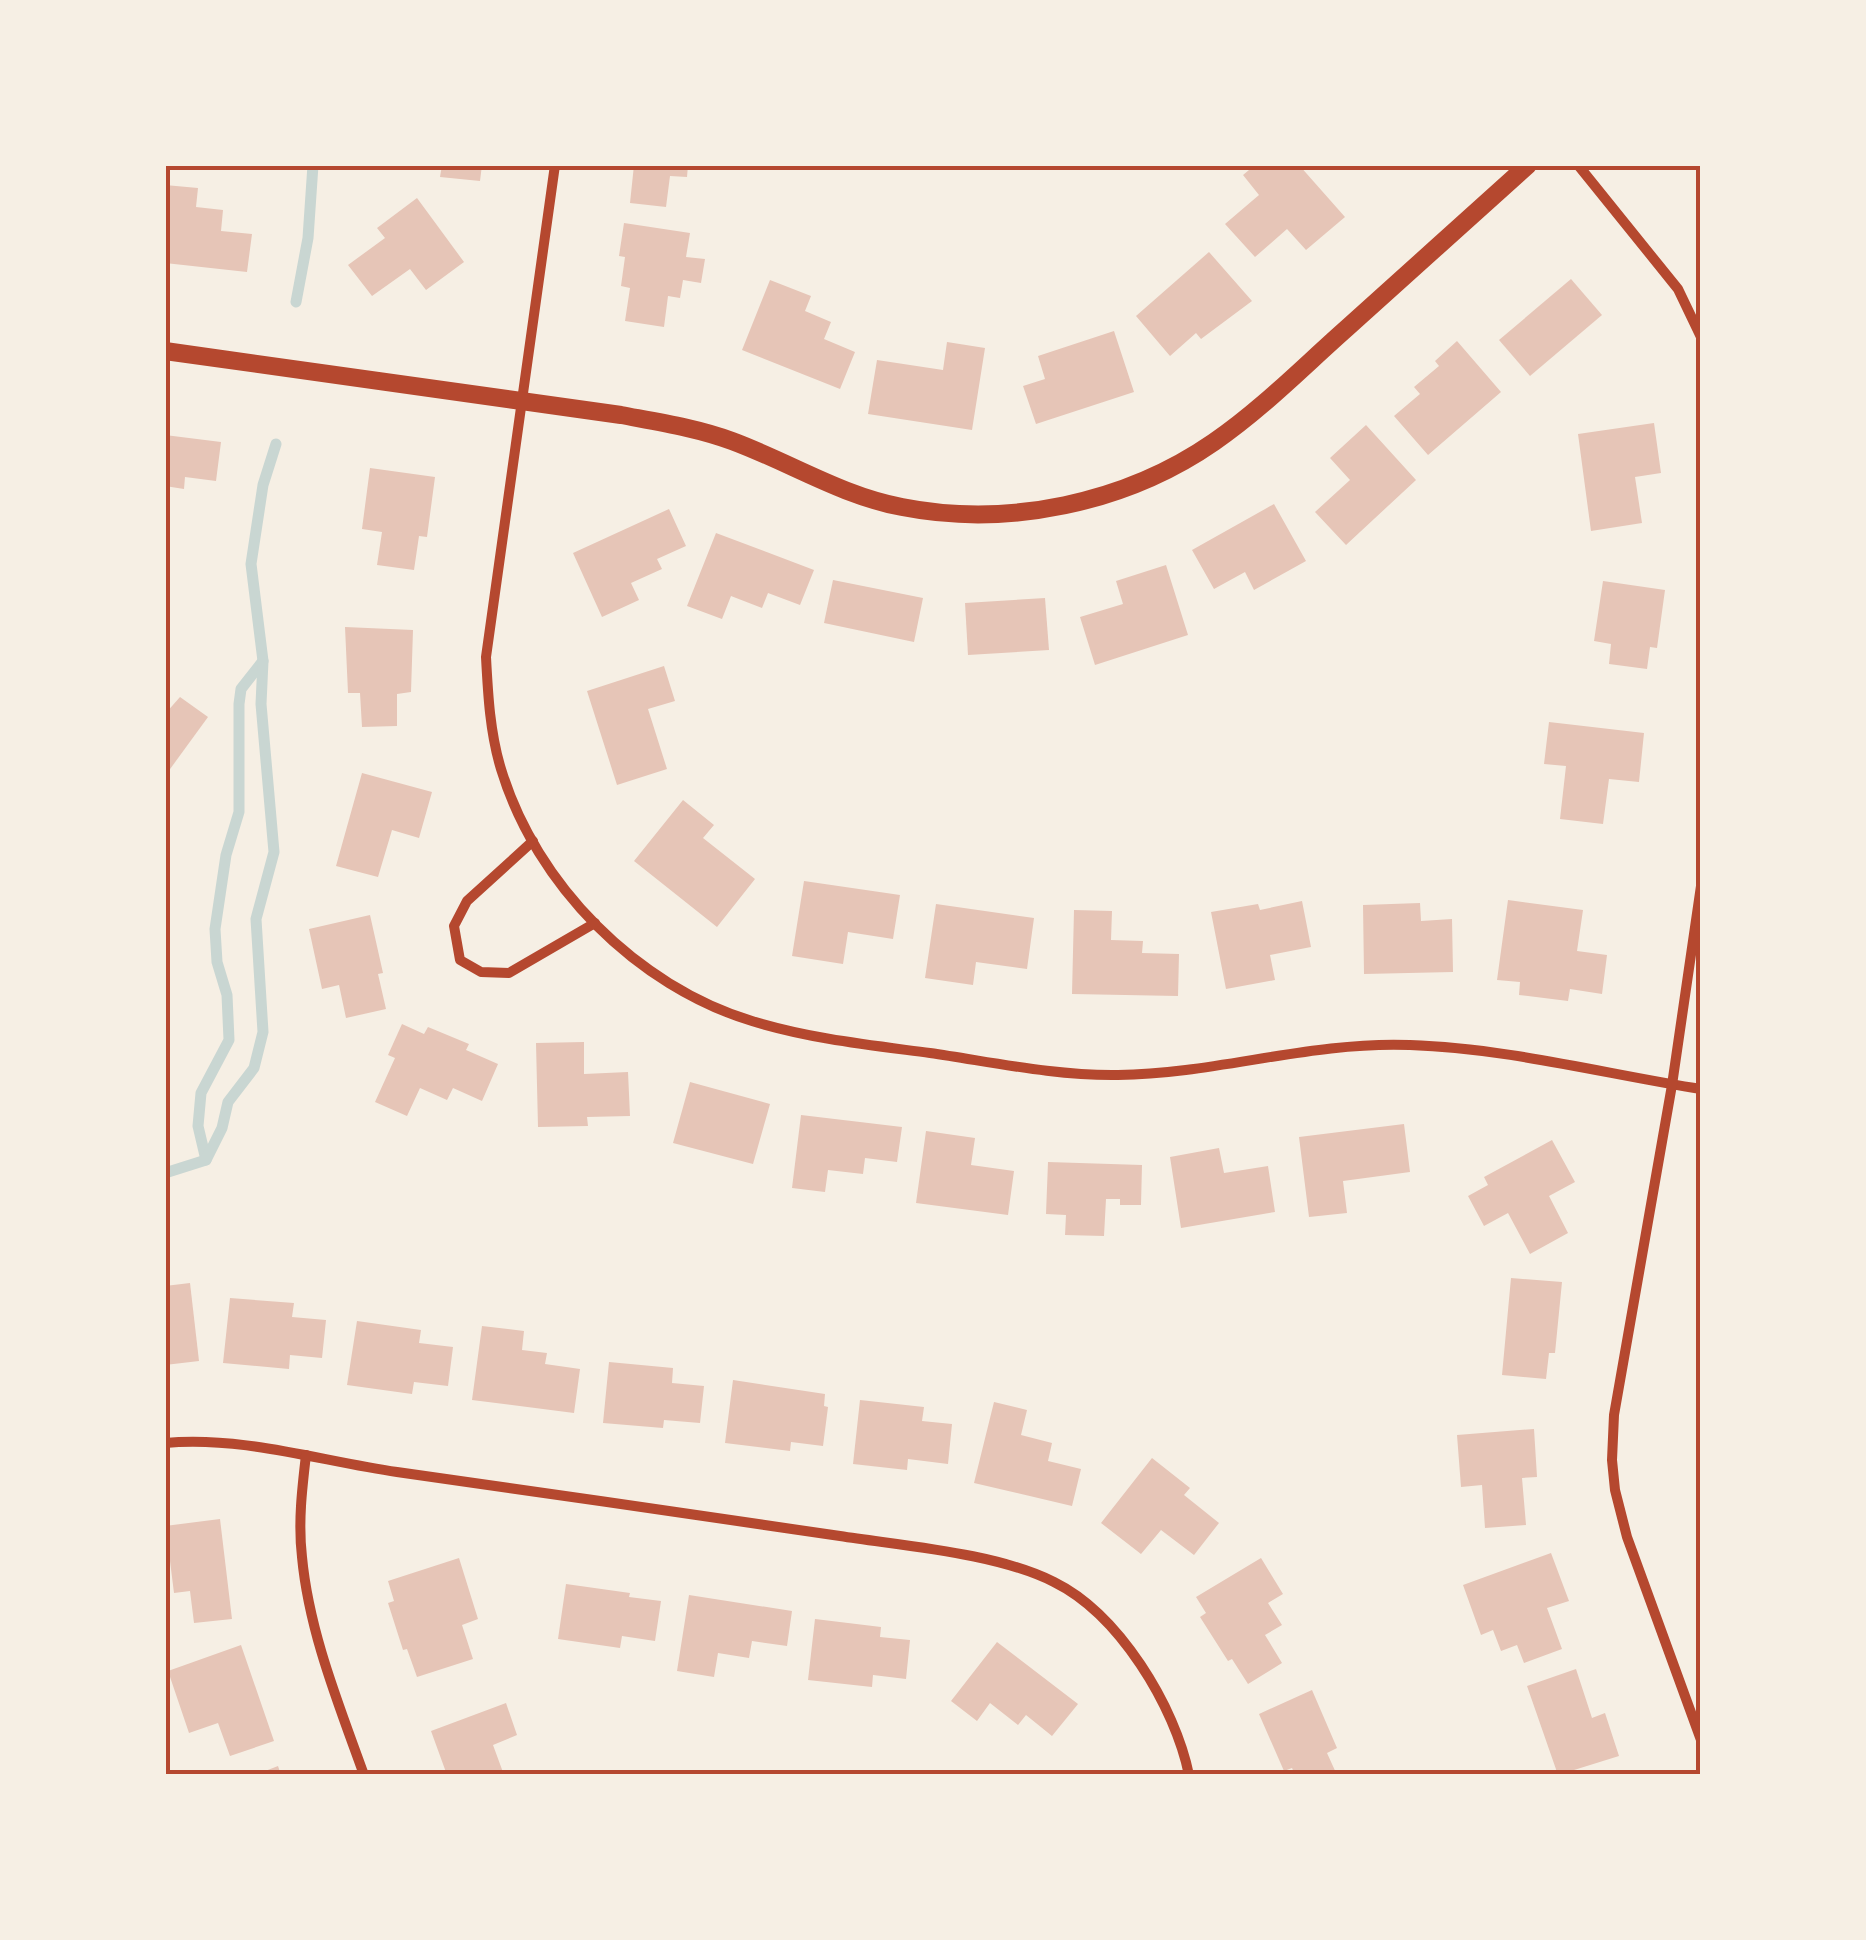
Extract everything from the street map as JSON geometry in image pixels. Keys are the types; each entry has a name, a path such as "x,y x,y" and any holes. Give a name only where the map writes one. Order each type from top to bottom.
{"street":[{"path":"555,165 486,657 490,716 501,769 548,868 595,922 668,985 748,1020 812,1037 1044,1069 1116,1075 1179,1071 1272,1054 1356,1045 1411,1045 1465,1050 1701,1089"},
{"path":"165,351 520,400 684,428 731,441 854,493 900,507 954,514 1061,506 1124,489 1214,442 1283,386 1528,165"},
{"path":"1578,165 1678,289 1701,337"},
{"path":"533,841 466,900 454,926 460,960 481,972 509,973 595,922"},
{"path":"1701,886 1672,1085 1614,1415 1612,1460 1627,1537 1701,1740"},
{"path":"165,1443 221,1443 961,1555 1052,1580 1079,1596 1152,1680 1170,1715 1189,1775"},
{"path":"306,1456 300,1511 310,1605 364,1775"}],"building":[{"path":"442,165 482,165 480,181 440,177"},
{"path":"634,165 688,165 687,177 670,176 666,207 630,203"},
{"path":"1255,165 1299,165 1345,217 1306,250 1287,229 1255,257 1225,224 1259,195 1243,175"},
{"path":"165,185 198,188 196,207 223,210 221,231 252,234 247,272 165,263"},
{"path":"417,198 464,262 426,290 410,269 372,296 348,265 385,238 377,228"},
{"path":"624,223 690,233 686,257 705,259 701,283 683,280 680,298 668,296 664,327 625,321 630,288 621,286 625,257 619,256"},
{"path":"1209,252 1252,301 1201,339 1196,333 1170,356 1136,316"},
{"path":"1571,279 1602,315 1530,376 1499,340"},
{"path":"770,280 811,296 805,311 831,322 824,339 855,352 840,389 742,350"},
{"path":"1114,331 1134,392 1036,424 1023,386 1045,379 1038,356"},
{"path":"1457,341 1501,392 1428,455 1394,416 1420,394 1414,387 1439,366 1435,361"},
{"path":"947,342 985,348 972,430 868,414 877,360 943,370"},
{"path":"1654,423 1661,473 1635,477 1642,523 1591,531 1578,434"},
{"path":"1366,425 1416,480 1346,545 1315,512 1350,480 1330,458"},
{"path":"165,435 221,442 216,481 185,477 184,489 165,486"},
{"path":"370,468 435,477 427,537 419,536 414,570 377,565 382,532 362,529"},
{"path":"1274,504 1306,561 1254,590 1245,572 1214,589 1192,550"},
{"path":"669,509 686,546 657,559 662,569 631,583 639,600 602,617 573,553"},
{"path":"716,533 814,570 800,605 768,593 762,608 731,596 722,619 687,606"},
{"path":"1166,565 1188,635 1095,665 1080,617 1123,604 1116,581"},
{"path":"833,580 923,598 914,642 824,623"},
{"path":"1603,581 1665,590 1657,648 1650,647 1647,669 1609,664 1611,644 1594,641"},
{"path":"1045,598 1049,650 968,655 965,603"},
{"path":"345,627 413,630 411,692 397,694 397,726 362,727 360,693 348,693"},
{"path":"664,666 675,701 648,709 667,769 617,785 587,691"},
{"path":"180,697 208,717 165,776 165,714"},
{"path":"1549,722 1644,733 1639,782 1609,779 1603,824 1560,819 1566,766 1544,764"},
{"path":"362,773 432,792 419,838 392,830 378,877 336,866"},
{"path":"683,800 714,825 703,838 755,879 717,927 634,861"},
{"path":"804,881 900,895 893,939 848,932 843,964 792,956"},
{"path":"1508,900 1583,910 1577,951 1607,955 1602,994 1570,989 1568,1001 1519,995 1520,982 1497,980"},
{"path":"1302,901 1311,947 1270,955 1275,980 1226,989 1211,912 1258,904 1260,910"},
{"path":"1420,903 1421,921 1452,919 1453,972 1364,974 1363,905"},
{"path":"936,904 1034,918 1027,969 976,962 973,985 925,978"},
{"path":"1074,910 1112,911 1111,940 1143,941 1142,953 1179,954 1178,996 1072,994"},
{"path":"370,915 383,973 378,974 386,1009 346,1018 339,985 322,989 309,929"},
{"path":"402,1024 424,1034 428,1027 469,1044 466,1050 498,1064 482,1101 453,1088 447,1100 420,1088 407,1116 375,1102 395,1058 388,1055"},
{"path":"584,1042 584,1074 628,1072 630,1116 587,1117 588,1126 538,1127 536,1043"},
{"path":"690,1082 770,1104 753,1164 673,1143"},
{"path":"801,1115 902,1127 897,1162 865,1158 863,1174 828,1170 825,1192 792,1188"},
{"path":"1404,1124 1410,1172 1343,1181 1347,1213 1309,1217 1299,1137"},
{"path":"926,1131 975,1138 971,1165 1014,1171 1008,1215 916,1203"},
{"path":"1552,1140 1575,1182 1549,1196 1568,1233 1530,1254 1508,1213 1484,1226 1468,1196 1488,1185 1484,1177"},
{"path":"1219,1148 1224,1173 1268,1166 1275,1212 1181,1228 1170,1157"},
{"path":"1048,1162 1142,1165 1141,1205 1120,1205 1120,1199 1106,1199 1104,1236 1065,1235 1066,1215 1046,1214"},
{"path":"1511,1278 1562,1282 1555,1353 1549,1353 1546,1379 1502,1375"},
{"path":"190,1283 199,1361 165,1365 165,1286"},
{"path":"230,1298 294,1303 292,1317 326,1320 322,1358 290,1355 289,1369 223,1363"},
{"path":"357,1321 421,1330 419,1343 453,1347 448,1386 414,1382 412,1394 347,1385"},
{"path":"482,1326 524,1331 522,1350 547,1353 545,1364 580,1369 574,1413 472,1400"},
{"path":"609,1362 673,1368 672,1383 704,1386 700,1423 664,1420 663,1428 603,1423"},
{"path":"733,1380 825,1394 824,1406 828,1407 823,1446 791,1442 790,1451 725,1443"},
{"path":"860,1400 924,1407 922,1421 952,1424 948,1464 908,1459 907,1470 853,1464"},
{"path":"994,1402 1027,1410 1021,1435 1052,1443 1048,1461 1081,1469 1072,1506 974,1483"},
{"path":"1534,1429 1537,1477 1522,1478 1526,1525 1485,1528 1482,1485 1461,1487 1457,1435"},
{"path":"1152,1458 1190,1488 1184,1495 1219,1523 1194,1555 1161,1530 1141,1554 1101,1523"},
{"path":"220,1519 232,1619 194,1623 190,1591 174,1593 170,1561 165,1562 165,1526"},
{"path":"1551,1553 1569,1601 1547,1608 1562,1649 1524,1663 1517,1645 1501,1651 1493,1630 1481,1635 1463,1585"},
{"path":"459,1558 478,1619 462,1625 473,1659 417,1677 407,1649 403,1650 388,1603 394,1601 388,1581"},
{"path":"1261,1558 1283,1594 1268,1603 1282,1625 1265,1635 1282,1663 1248,1684 1200,1617 1206,1613 1196,1597"},
{"path":"566,1584 661,1601 655,1641 622,1636 620,1648 558,1639"},
{"path":"689,1595 792,1611 787,1646 752,1641 749,1658 718,1653 714,1677 677,1671"},
{"path":"815,1619 881,1627 880,1637 910,1640 906,1679 873,1675 872,1687 808,1680"},
{"path":"997,1642 1078,1704 1052,1736 1026,1715 1018,1725 990,1703 977,1721 951,1701"},
{"path":"241,1645 274,1741 230,1756 218,1723 189,1733 168,1671"},
{"path":"1576,1669 1592,1718 1605,1713 1619,1756 1558,1775 1527,1686"},
{"path":"1312,1690 1337,1748 1327,1753 1337,1775 1295,1775 1292,1768 1284,1771 1259,1714"},
{"path":"506,1703 517,1735 493,1745 504,1775 447,1775 431,1731"},
{"path":"278,1766 281,1775 255,1775"}],"waterway":[{"path":"296,302 308,238 313,165"},
{"path":"165,1173 206,1160 222,1128 228,1102 254,1068 263,1032 256,919 274,852 261,704 263,661 251,564 263,485 276,444"},
{"path":"206,1160 198,1126 201,1093 229,1040 227,995 217,962 215,929 226,855 239,812 239,704 241,689 263,661"}]}
